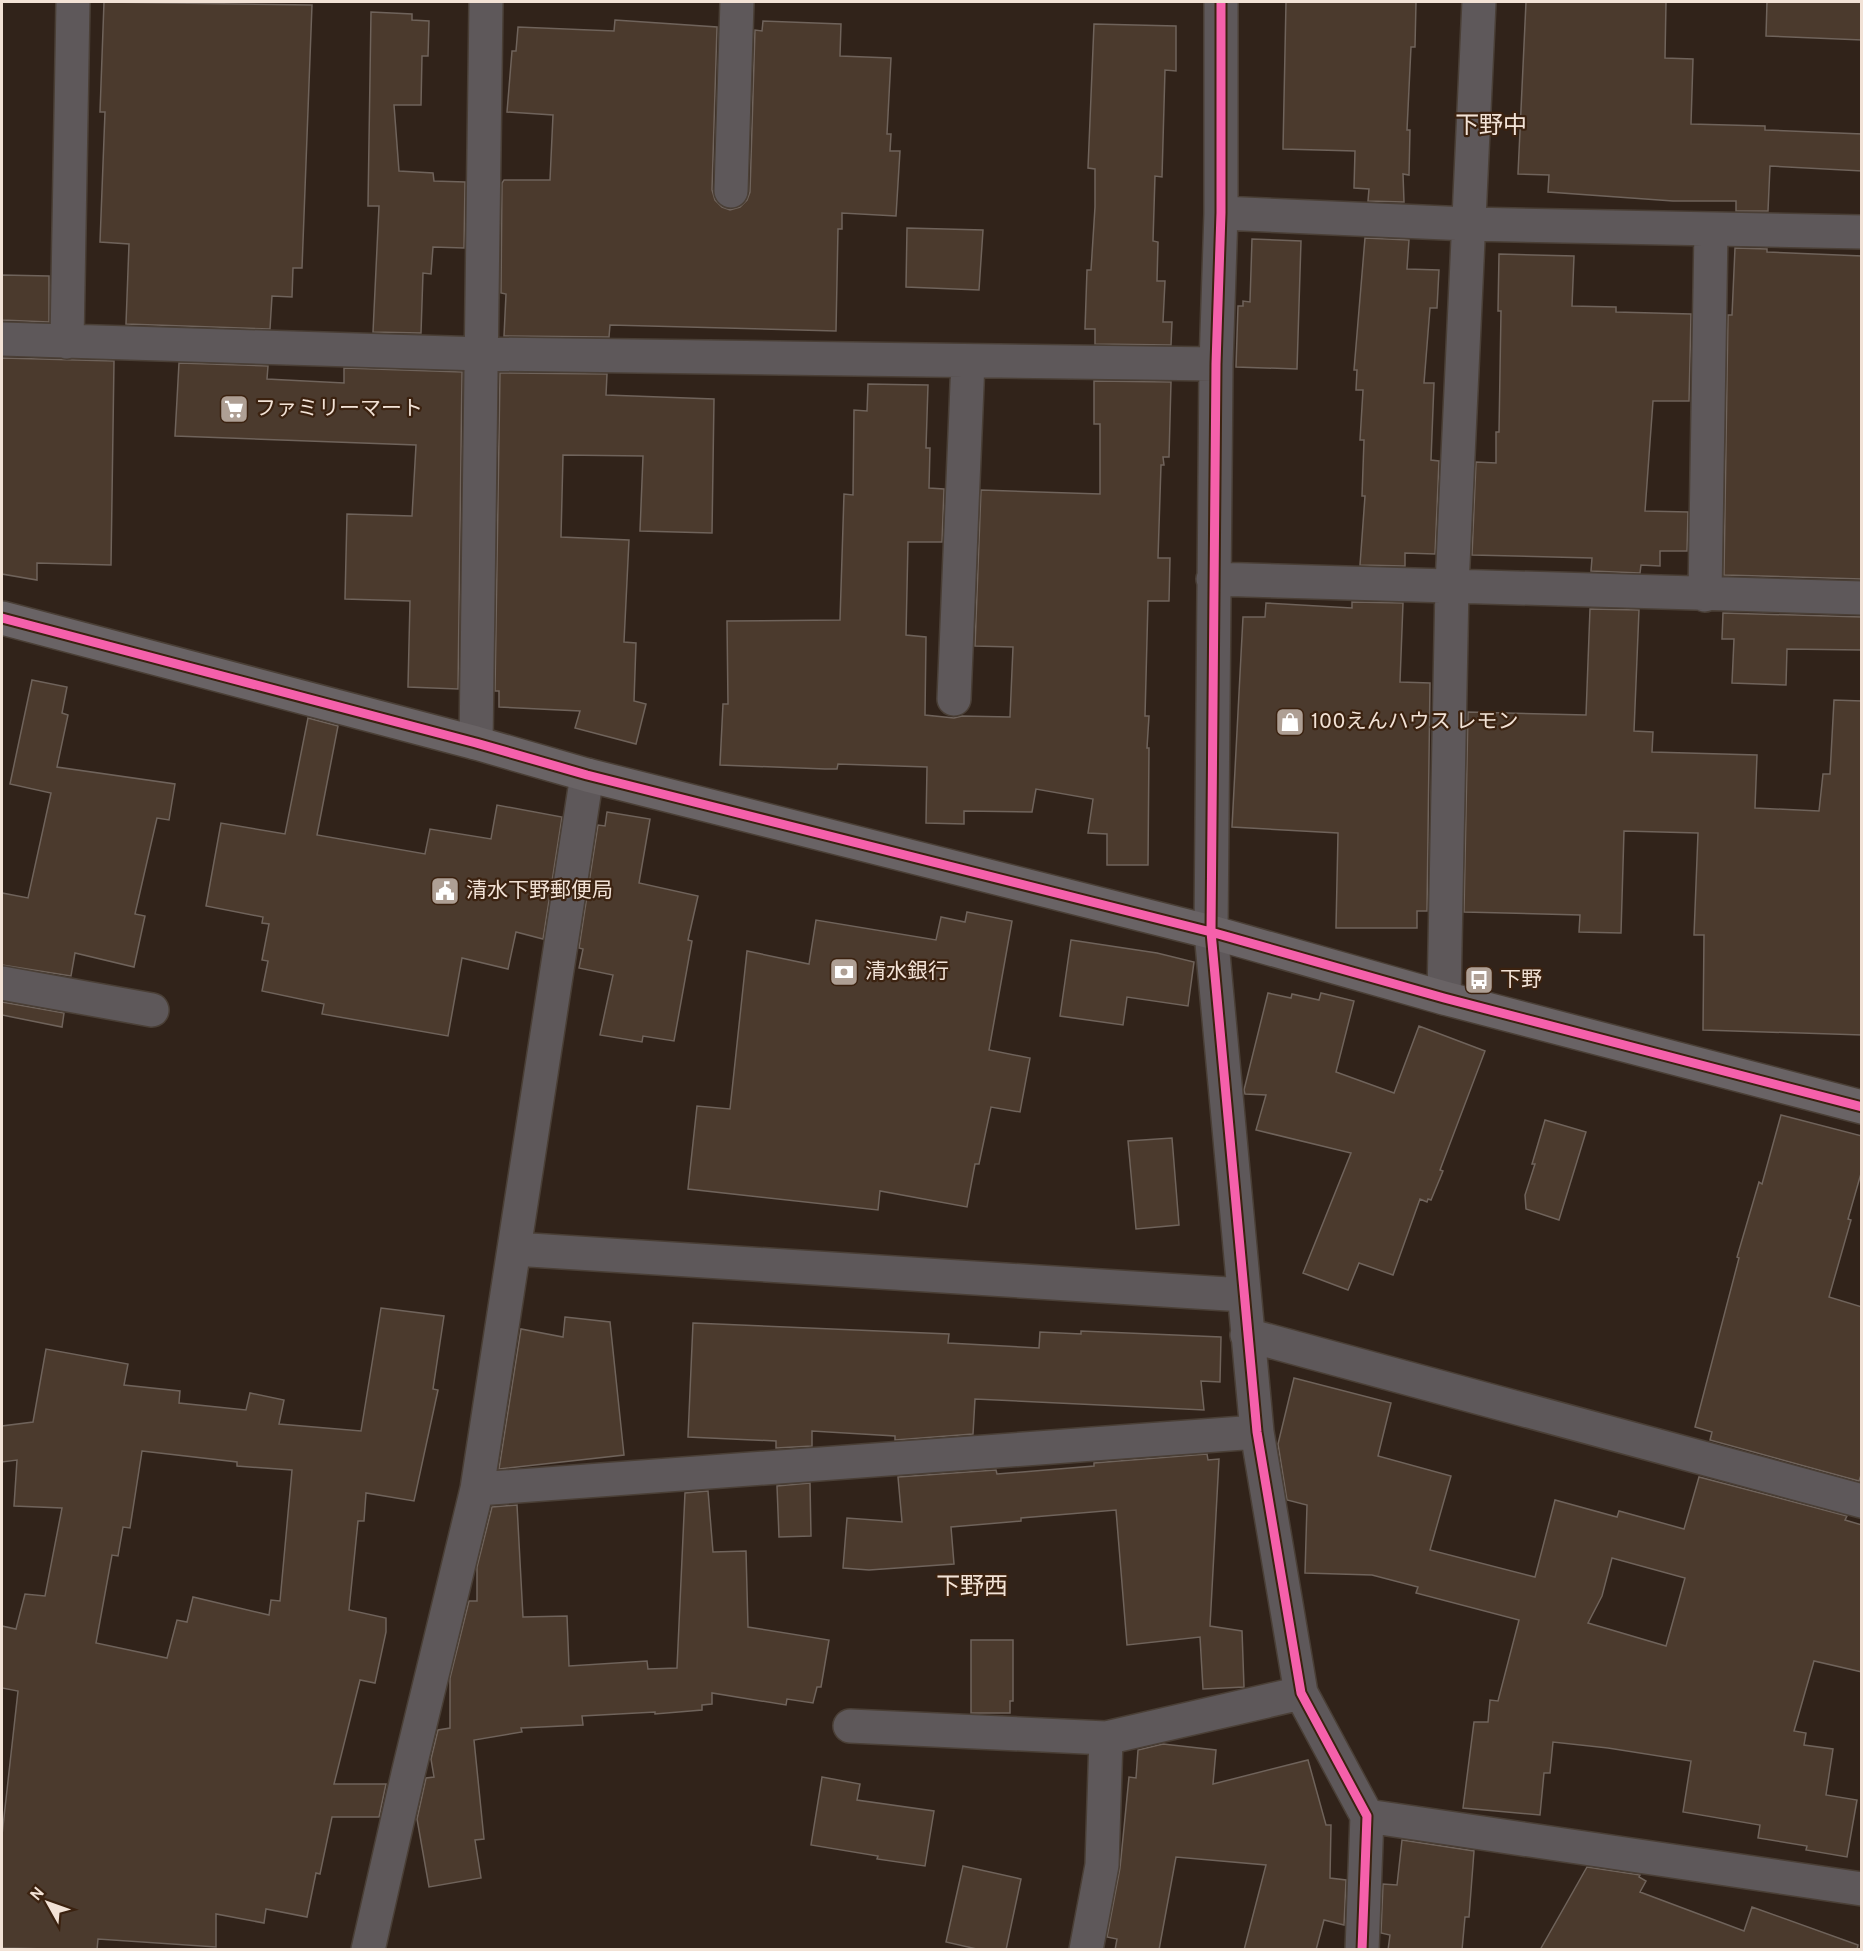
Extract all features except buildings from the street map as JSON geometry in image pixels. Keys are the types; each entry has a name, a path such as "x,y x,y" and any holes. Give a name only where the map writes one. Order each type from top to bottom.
{"street":[{"path":"67,342 73,2"},
{"path":"476,743 486,2"},
{"path":"731,191 737,2"},
{"path":"1215,2 1221,2 1221,213 1216,364 1211,932 1257,1432 1300,1693 1367,1816 1362,1950"},
{"path":"1444,998 1452,585 1479,2"},
{"path":"1221,213 1468,224 1862,232"},
{"path":"1705,595 1711,229"},
{"path":"2,339 482,354 1216,364"},
{"path":"954,699 968,361"},
{"path":"1214,579 1862,598"},
{"path":"2,618 476,743 587,775 1211,932 1444,998 1862,1107"},
{"path":"368,1950 477,1489 587,775"},
{"path":"2,983 152,1010"},
{"path":"514,1249 1244,1295"},
{"path":"1247,1335 1862,1501"},
{"path":"477,1489 1257,1432"},
{"path":"850,1726 1106,1738 1300,1693"},
{"path":"1086,1950 1102,1865 1106,1738"},
{"path":"1367,1816 1862,1889"}],"cycle path":[{"path":"1221,2 1221,213 1216,364 1211,932 1257,1432 1301,1693 1367,1816 1362,1950"},
{"path":"2,618 476,743 587,775 1211,932 1444,998 1862,1107"}],"place":[{"name":"ファミリーマート","path":"234,409"},
{"name":"100えんハウス レモン","path":"1290,722"},
{"name":"清水下野郵便局","path":"445,891"},
{"name":"清水銀行","path":"844,972"},
{"name":"下野","path":"1479,980"}],"district":[{"name":"下野中","path":"1491,127"},
{"name":"下野西","path":"972,1588"}]}
